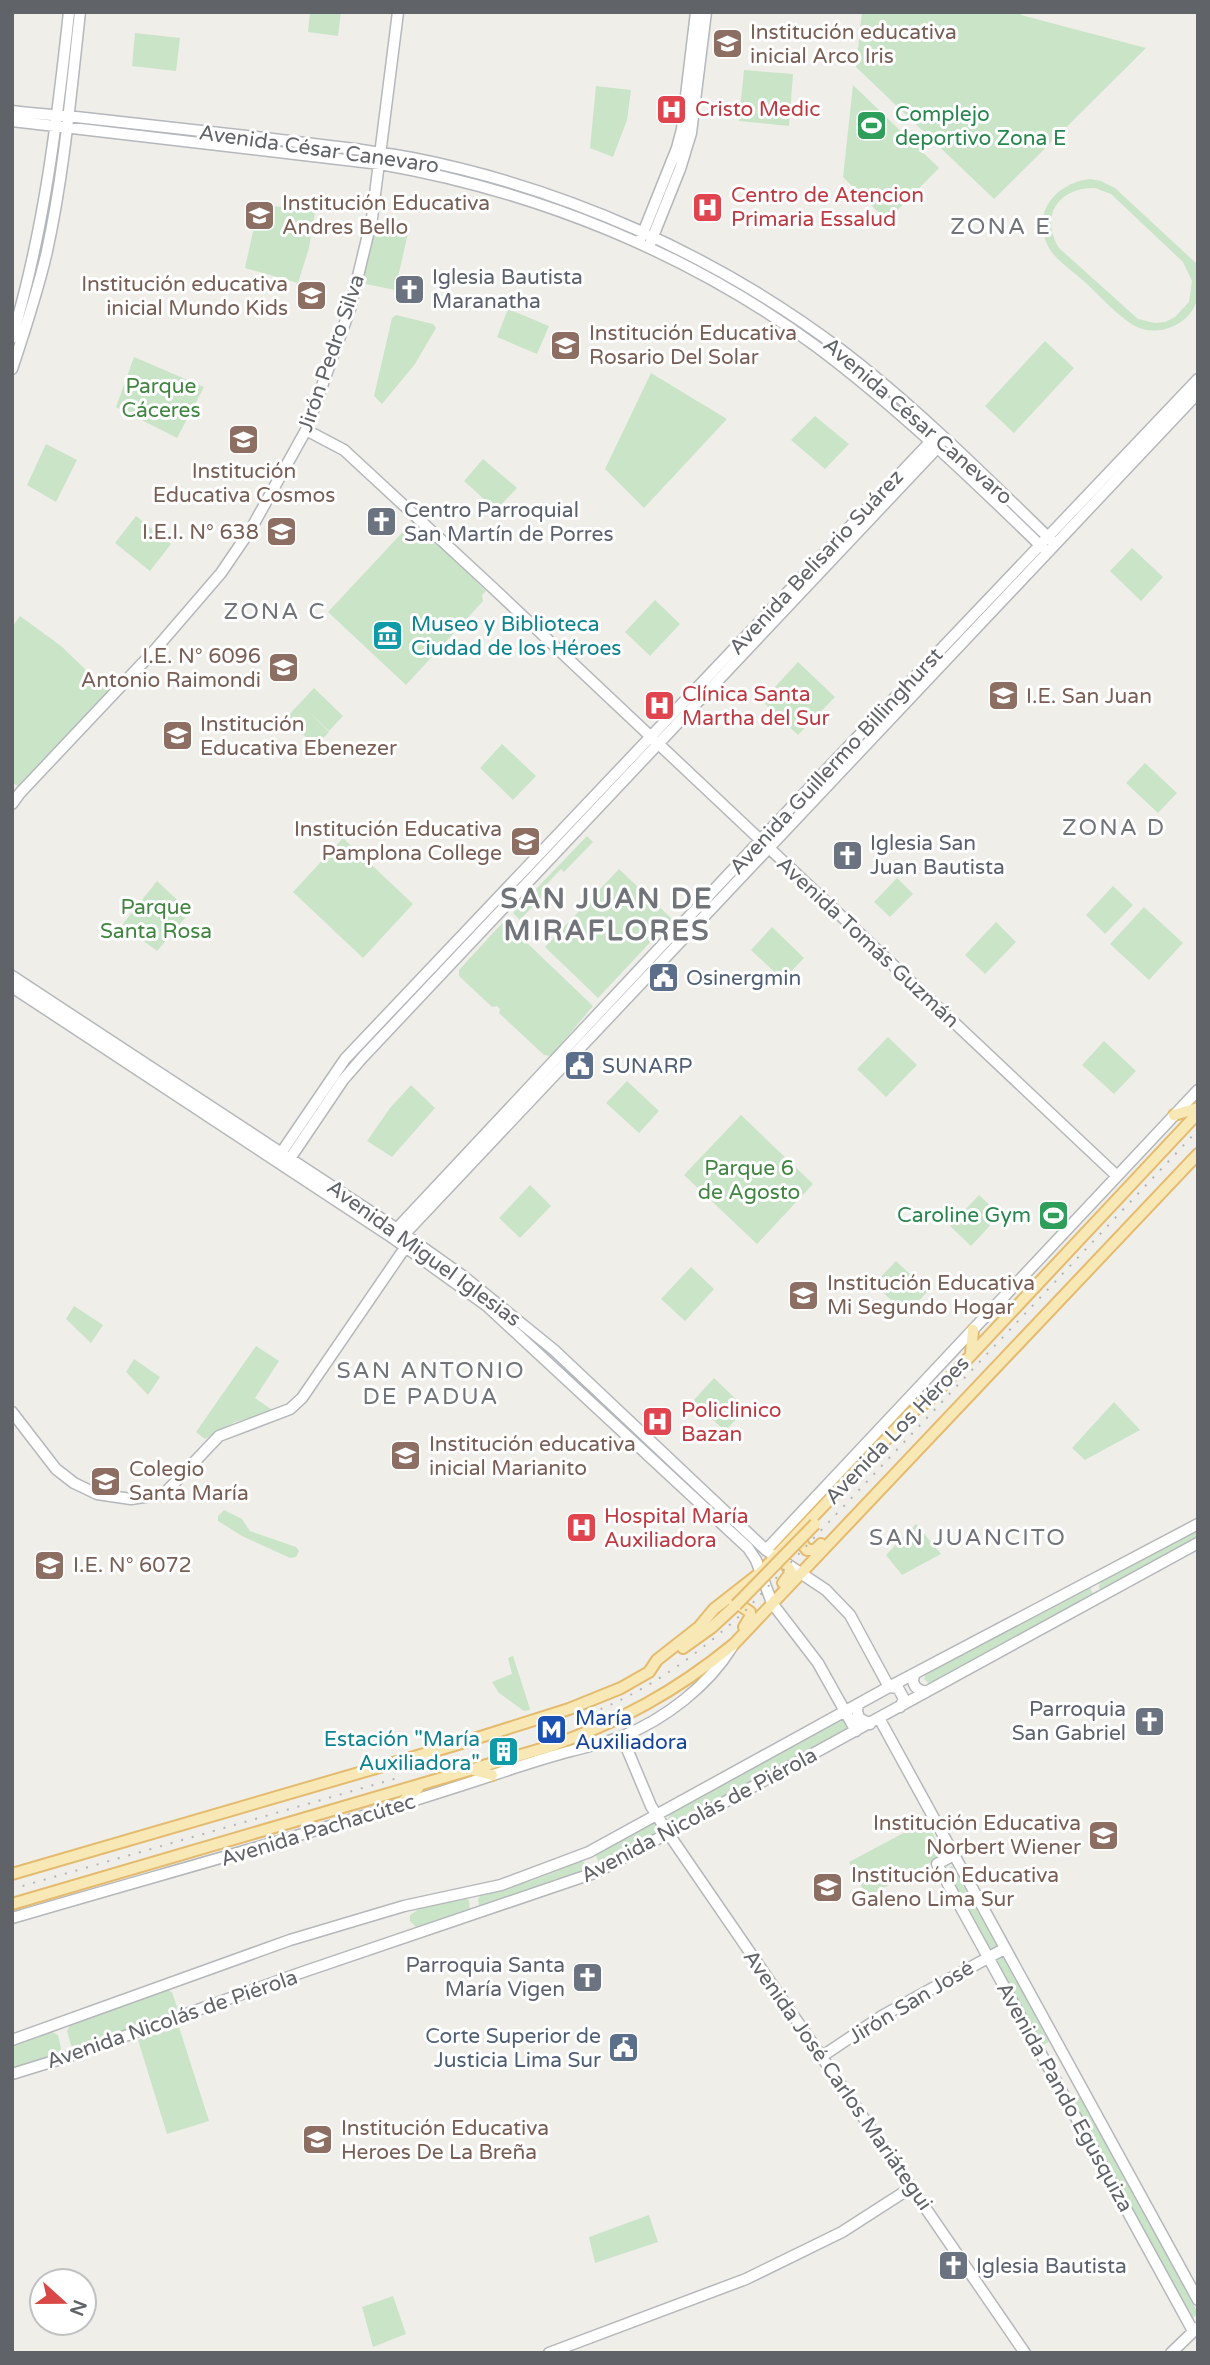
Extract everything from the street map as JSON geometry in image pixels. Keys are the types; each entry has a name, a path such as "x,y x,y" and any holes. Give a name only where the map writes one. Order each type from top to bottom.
{"main road":[{"path":"12,369 30,316 47,251 62,121 69,12"},
{"path":"12,338 33,267 80,12"},
{"name":"Jirón Pedro Silva","path":"12,804 153,652 221,573 251,529 306,430 350,309 372,218 398,12"},
{"path":"646,240 682,129 696,12"},
{"path":"646,240 680,169 691,133 706,12"},
{"name":"Avenida César Canevaro","path":"12,111 62,121 380,159 411,158 555,197 737,282 803,323 873,375 942,437 1047,544"},
{"name":"Avenida César Canevaro","path":"12,121 62,121"},
{"name":"Avenida César Canevaro","path":"646,240 796,332 934,445 1047,544"},
{"name":"Avenida Guillermo Billinghurst","path":"12,1412 56,1469 78,1486 97,1494 131,1499 164,1494 219,1436 290,1409 302,1398 401,1238 1198,379"},
{"name":"Avenida Guillermo Billinghurst","path":"1047,544 1198,393"},
{"name":"Avenida Tomás Guzmán","path":"306,430 344,450 656,739 1117,1176"},
{"name":"Avenida Belisario Suárez","path":"283,1160 363,1057 656,739 942,437"},
{"name":"Avenida Miguel Iglesias","path":"12,976 518,1319 658,1447 724,1518 756,1560 774,1602 818,1662 856,1731"},
{"name":"Avenida Miguel Iglesias","path":"12,987 283,1160"},
{"name":"Avenida Los Héroes","path":"732,1601 760,1573 881,1428 1198,1090"},
{"path":"1174,1115 1198,1111"},
{"name":"Avenida Los Héroes","path":"775,1555 912,1412 929,1400 1198,1111"},
{"name":"Avenida Los Héroes","path":"473,1770 587,1733 655,1701 685,1682 735,1642 1198,1154"},
{"name":"Avenida Miguel Iglesias","path":"401,1238 487,1306 649,1457 724,1518 827,1590 850,1615 889,1688 898,1688 902,1693 904,1699 899,1707"},
{"path":"971,1354 973,1330"},
{"path":"12,1874 455,1745 595,1700 649,1672 711,1628 732,1601 815,1524 929,1400"},
{"path":"881,1428 898,1427"},
{"path":"649,1457 658,1447"},
{"path":"796,1535 803,1547 812,1551 836,1527 847,1523"},
{"name":"Avenida Nicolás de Piérola","path":"12,2040 290,1940 404,1906 469,1893 531,1875 589,1852 654,1811 1198,1524"},
{"name":"Avenida Nicolás de Piérola","path":"12,2074 597,1872 1198,1543"},
{"path":"774,1602 774,1594 790,1572 775,1555"},
{"path":"732,1601 742,1605 750,1614 735,1642"},
{"name":"Avenida Los Héroes","path":"622,1737 662,1715 692,1693 718,1667 735,1642"},
{"path":"915,1673 914,1686 919,1691 926,1692"},
{"name":"Avenida Pando Egusquiza","path":"858,1704 859,1718 874,1721 952,1856 1198,2300"},
{"name":"Avenida Pachacútec","path":"12,1917 261,1848 622,1737"},
{"name":"Avenida José Carlos Mariátegui","path":"622,1737 654,1811 668,1833 1025,2353"},
{"path":"473,1770 492,1775"},
{"name":"Avenida Pachacútec","path":"12,1904 473,1770"},
{"path":"399,1805 421,1785"},
{"name":"Avenida Pando Egusquiza","path":"952,1856 937,1864 1196,2329"},
{"name":"Jirón San José","path":"821,2057 882,2016 1004,1949"},
{"path":"549,2353 746,2278 842,2232 912,2187"},
{"path":"1171,2353 1196,2329"}],"green space":[{"path":"310,12 341,12 338,36 308,32"},
{"path":"862,12 1021,12 1021,15 1146,48 994,199 856,67"},
{"path":"135,33 180,38 176,71 132,66"},
{"path":"744,70 793,74 789,126 739,121"},
{"name":"Complejo deportivo Zona E","path":"853,85 939,168 887,221 843,177"},
{"path":"596,86 631,90 627,120 613,157 590,148"},
{"path":"1090,179 1115,188 1198,265 1196,303 1192,311 1178,324 1160,330 1142,329 1133,325 1062,263 1049,248 1042,223 1044,212 1057,194 1077,182","holes":["1095,188 1111,194 1183,262 1192,281 1189,302 1175,317 1165,322 1138,319 1059,248 1053,236 1052,215 1056,206 1071,192"]},
{"path":"259,204 315,212 309,248 298,283 245,268"},
{"path":"375,221 409,229 395,290 361,283"},
{"path":"508,309 549,326 537,354 497,337"},
{"path":"396,315 433,324 436,328 415,364 382,404 374,396 392,318"},
{"path":"1045,341 1074,368 1014,433 985,406"},
{"name":"Parque Cáceres","path":"134,357 204,387 177,438 116,407"},
{"path":"651,373 727,419 644,508 605,469"},
{"path":"815,416 849,444 825,469 791,440"},
{"path":"46,444 77,460 56,502 27,485"},
{"path":"483,459 517,488 496,510 464,481"},
{"path":"136,516 171,544 150,571 115,543"},
{"path":"413,521 419,525 415,530 427,533 486,591 482,595 483,601 406,685 328,612"},
{"path":"1132,548 1163,577 1141,601 1110,571"},
{"path":"655,600 680,624 650,656 625,632"},
{"path":"20,616 61,646 109,692 19,787 12,782 12,627"},
{"path":"798,662 835,697 798,735 762,701"},
{"path":"314,688 343,716 329,731 307,710 329,732 315,746 286,718"},
{"path":"502,744 536,776 513,800 480,768"},
{"path":"1145,763 1177,793 1158,813 1126,783"},
{"path":"587,836 593,842 564,872 561,869 546,885 549,889 520,920 513,913"},
{"path":"343,838 413,904 363,958 293,892"},
{"path":"619,869 672,919 598,998 545,947"},
{"path":"897,878 913,894 890,917 874,902"},
{"name":"Parque Santa Rosa","path":"157,881 190,912 157,951 122,925"},
{"path":"1113,886 1133,905 1105,934 1086,915"},
{"path":"1144,907 1183,943 1149,980 1110,944"},
{"path":"504,921 593,1006 551,1056 544,1055 499,1013 497,1006 492,1007 459,976 459,970"},
{"path":"996,922 1016,942 985,974 965,955"},
{"path":"772,927 804,958 783,980 751,950"},
{"path":"888,1037 917,1065 886,1097 857,1069"},
{"path":"1104,1041 1136,1071 1114,1094 1082,1065"},
{"path":"627,1081 659,1111 639,1133 606,1103"},
{"path":"411,1085 435,1108 392,1157 367,1141 390,1108"},
{"name":"Parque 6 de Agosto","path":"741,1115 813,1184 757,1244 684,1175"},
{"path":"530,1185 551,1206 520,1238 499,1218"},
{"path":"979,1195 1000,1215 971,1246 950,1226"},
{"path":"896,1261 928,1291 906,1314 874,1284"},
{"path":"691,1267 714,1289 685,1321 661,1299"},
{"path":"74,1306 103,1325 91,1343 66,1319"},
{"path":"256,1346 279,1361 255,1398 275,1412 235,1422 205,1439 196,1432"},
{"path":"134,1359 160,1377 148,1395 126,1372"},
{"path":"714,1378 746,1409 725,1431 693,1401"},
{"path":"1114,1402 1140,1430 1085,1460 1072,1448"},
{"path":"224,1510 242,1519 250,1531 296,1547 299,1551 296,1557 290,1558 242,1536 218,1521 218,1516"},
{"path":"916,1524 941,1554 902,1575 886,1555"},
{"path":"1198,1528 1198,1541 1102,1591 1099,1588 1100,1581"},
{"path":"1090,1586 1093,1595 931,1685 924,1679 926,1673"},
{"path":"513,1656 530,1710 524,1711 499,1693 492,1682 512,1674 508,1658"},
{"path":"839,1720 845,1721 847,1731 672,1827 667,1820 671,1812"},
{"path":"926,1821 944,1855 867,1897 849,1862"},
{"path":"651,1823 657,1824 658,1833 603,1864 599,1863 596,1856 598,1852"},
{"path":"582,1861 588,1865 588,1871 486,1906 479,1905 478,1899 481,1895 534,1880"},
{"path":"952,1866 998,1948 990,1952 945,1870"},
{"path":"464,1898 469,1900 470,1911 417,1928 410,1921 410,1915 419,1909"},
{"path":"1003,1957 1049,2042 1041,2046 994,1962"},
{"path":"165,1989 172,1992 177,2007 176,2013 76,2049 71,2045 67,2031 71,2023"},
{"path":"179,2027 209,2121 167,2134 138,2040"},
{"path":"50,2031 58,2035 60,2054 12,2071 12,2044"},
{"path":"1080,2097 1198,2313 1193,2318 1189,2319 1071,2101"},
{"path":"649,2215 658,2242 595,2263 589,2237"},
{"path":"393,2296 406,2334 373,2347 362,2307"}],"railway":[{"path":"580,1717 626,1697 669,1672 709,1643 746,1610 1198,1130"},
{"path":"12,1889 401,1777"}],"place":[{"name":"Institución educativa inicial Arco Iris","path":"727,44"},
{"name":"Cristo Medic","path":"672,109"},
{"name":"Complejo deportivo Zona E","path":"872,126"},
{"name":"Centro de Atencion Primaria Essalud","path":"708,207"},
{"name":"Institución Educativa Andres Bello","path":"259,215"},
{"name":"Iglesia Bautista Maranatha","path":"409,289"},
{"name":"Institución educativa inicial Mundo Kids","path":"311,296"},
{"name":"Institución Educativa Rosario Del Solar","path":"566,345"},
{"name":"Institución Educativa Cosmos","path":"244,439"},
{"name":"Centro Parroquial San Martín de Porres","path":"381,522"},
{"name":"I.E.I. N° 638","path":"282,532"},
{"name":"Museo y Biblioteca Ciudad de los Héroes","path":"388,636"},
{"name":"I.E. N° 6096 Antonio Raimondi","path":"284,668"},
{"name":"I.E. San Juan","path":"1003,696"},
{"name":"Clínica Santa Martha del Sur","path":"659,706"},
{"name":"Institución Educativa Ebenezer","path":"177,736"},
{"name":"Institución Educativa Pamplona College","path":"525,841"},
{"name":"Iglesia San Juan Bautista","path":"847,855"},
{"name":"Osinergmin","path":"663,978"},
{"name":"SUNARP","path":"579,1066"},
{"name":"Caroline Gym","path":"1054,1215"},
{"name":"Institución Educativa Mi Segundo Hogar","path":"804,1295"},
{"name":"Policlinico Bazan","path":"658,1422"},
{"name":"Institución educativa inicial Marianito","path":"406,1456"},
{"name":"Colegio Santa María","path":"106,1481"},
{"name":"Hospital María Auxiliadora","path":"581,1528"},
{"name":"I.E. N° 6072","path":"50,1565"},
{"name":"Parroquia San Gabriel","path":"1149,1721"},
{"name":"María Auxiliadora","path":"552,1730"},
{"name":"Estación \"María Auxiliadora\"","path":"503,1751"},
{"name":"Institución Educativa Norbert Wiener","path":"1104,1835"},
{"name":"Institución Educativa Galeno Lima Sur","path":"828,1887"},
{"name":"Parroquia Santa María Vigen","path":"588,1977"},
{"name":"Corte Superior de Justicia Lima Sur","path":"624,2048"},
{"name":"Institución Educativa Heroes De La Breña","path":"318,2140"},
{"name":"Iglesia Bautista","path":"953,2266"}],"district":[{"name":"ZONA E","path":"1001,226"},
{"name":"ZONA C","path":"275,611"},
{"name":"ZONA D","path":"1114,827"},
{"name":"SAN JUAN DE MIRAFLORES","path":"607,914"},
{"name":"SAN ANTONIO DE PADUA","path":"431,1383"},
{"name":"SAN JUANCITO","path":"968,1537"}]}
